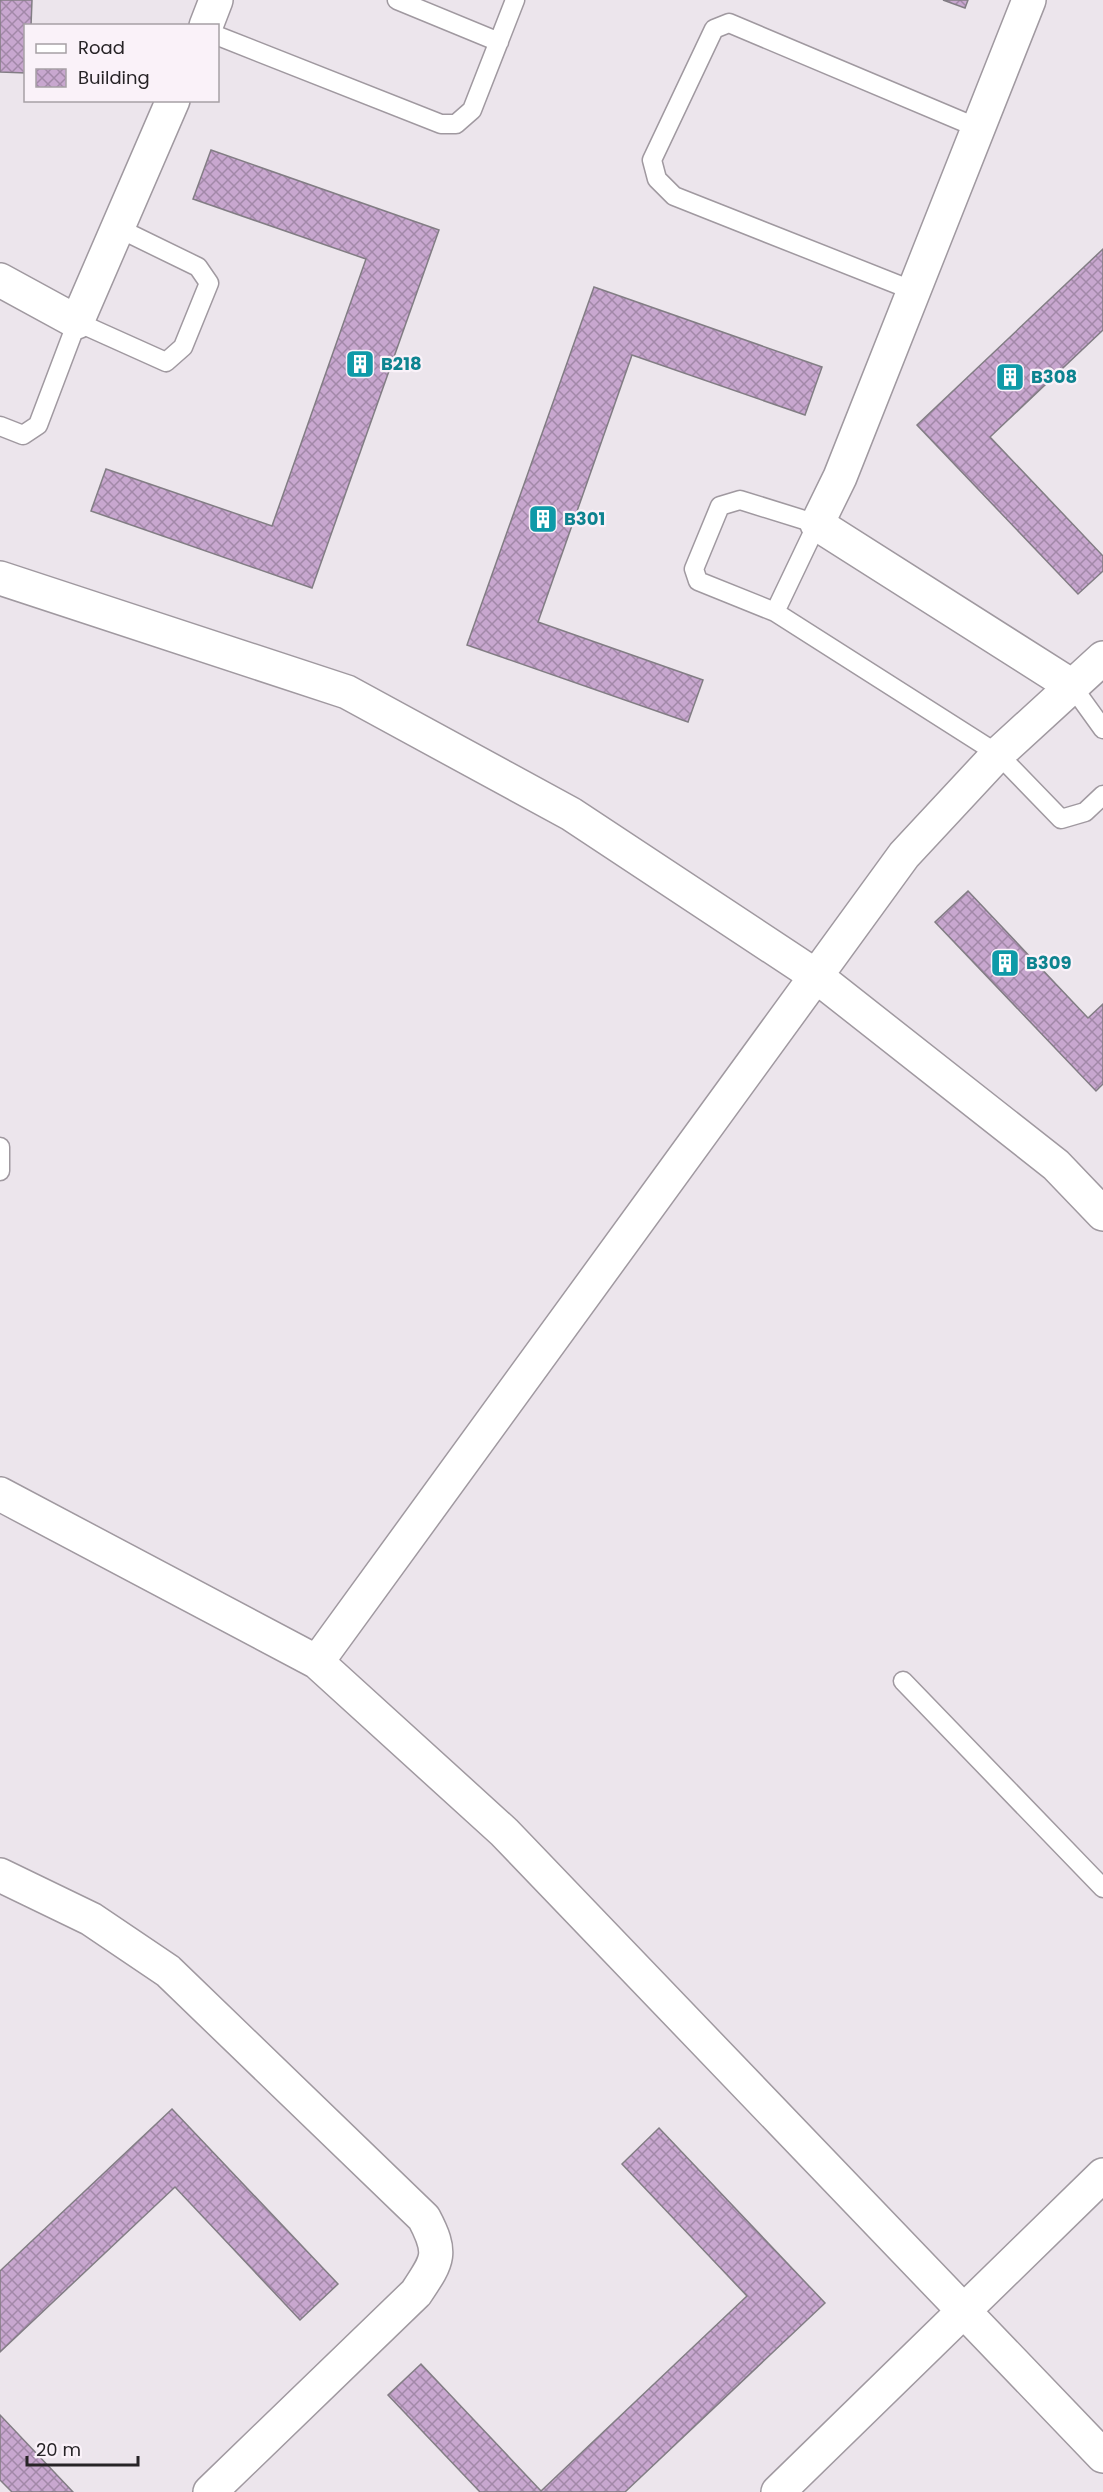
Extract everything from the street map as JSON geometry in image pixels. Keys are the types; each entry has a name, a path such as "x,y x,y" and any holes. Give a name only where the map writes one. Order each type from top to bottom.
{"street":[{"path":"207,24 216,0"},
{"path":"1029,0 840,477 818,524 1072,686"},
{"path":"0,280 77,322 172,102"},
{"path":"0,578 347,692 571,814 816,976 1056,1165 1103,1214"},
{"path":"317,1662 904,855 998,754 1103,658"},
{"path":"0,1494 317,1662 504,1832 1103,2456"},
{"path":"0,1875 91,1919 168,1971 424,2218 437,2242 434,2266 416,2293 210,2492"},
{"path":"777,2492 1103,2175"}],"lane":[{"path":"398,0 499,42"},
{"path":"219,36 441,124 456,124 472,110 515,0"},
{"path":"914,291 674,196 657,179 652,160 714,29 729,24 978,128"},
{"path":"0,426 23,435 38,425 77,322 166,362 183,347 209,282 198,267 118,228"},
{"path":"775,612 818,524 740,500 720,506 694,569 698,581 775,612 998,754 1061,819 1085,812 1103,795"},
{"path":"1072,686 1103,729"},
{"path":"0,1147 0,1171"},
{"path":"903,1681 1103,1888"}],"building":[{"path":"0,0 32,0 31,24 24,24 24,73 0,72"},
{"path":"943,0 968,0 965,8"},
{"name":"B218","path":"211,150 439,230 312,588 91,511 106,469 272,526 366,259 193,199"},
{"name":"B308","path":"1103,249 1103,330 990,437 1103,556 1103,571 1078,594 917,425"},
{"name":"B301","path":"594,287 822,367 805,415 632,355 538,622 703,680 688,722 467,645"},
{"name":"B309","path":"968,891 1088,1018 1103,1004 1103,1084 1096,1091 935,922"},
{"path":"172,2109 338,2284 300,2320 175,2187 0,2352 0,2271"},
{"path":"659,2128 825,2303 625,2492 480,2492 388,2395 421,2364 541,2491 747,2296 622,2164"},
{"path":"0,2415 73,2492 12,2492 0,2480"}],"place":[{"name":"B218","path":"360,364"},
{"name":"B308","path":"1010,377"},
{"name":"B301","path":"543,519"},
{"name":"B309","path":"1005,963"}]}
